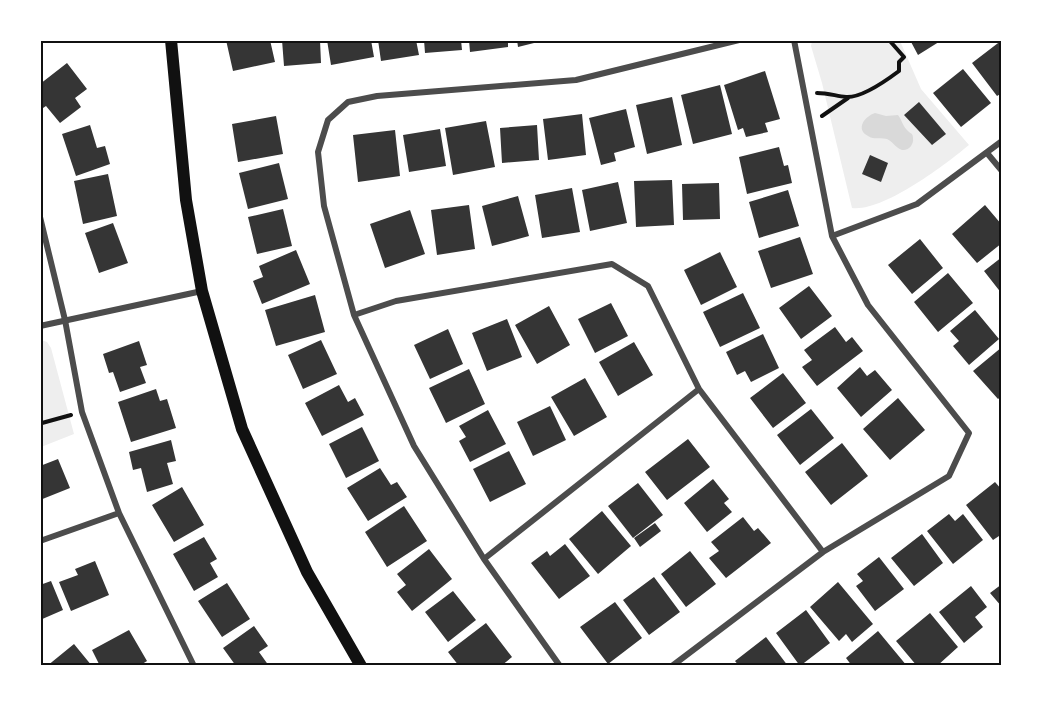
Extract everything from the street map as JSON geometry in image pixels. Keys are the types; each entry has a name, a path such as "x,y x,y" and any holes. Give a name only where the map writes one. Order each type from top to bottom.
{"main road":[{"path":"171,40 186,200 202,291 242,429 307,572 361,666"}],"street":[{"path":"560,666 484,559 414,446 354,315 324,206 318,152 328,120 348,102 377,96 576,80 739,40"},
{"path":"672,666 823,552 949,476 969,433 868,305 832,236 794,40"},
{"path":"832,236 917,204 1002,141"},
{"path":"987,153 1002,171"},
{"path":"40,217 65,320 82,412 118,513 194,666"},
{"path":"354,315 396,301 612,264 648,286 699,389 823,552"},
{"path":"40,326 202,291"},
{"path":"484,559 699,389"},
{"path":"40,541 118,513"}],"path":[{"path":"810,125 849,98 882,84 898,71 899,62 904,57 889,40"},
{"path":"804,94 827,93 849,98"},
{"path":"40,422 82,412"}],"shaded area":[{"path":"812,41 900,41 921,89 969,145 913,186 880,203 852,208 811,46"},
{"path":"875,113 886,116 898,115 905,128 913,135 913,143 910,147 902,150 887,139 873,138 864,133 863,123"},
{"path":"41,340 47,342 51,348 74,434 41,447"}],"building":[{"path":"226,40 270,40 275,62 233,71"},
{"path":"282,40 320,40 321,63 284,66"},
{"path":"327,40 371,40 374,57 331,65"},
{"path":"378,40 416,40 419,55 381,61"},
{"path":"424,40 461,40 462,50 425,53"},
{"path":"469,40 508,40 508,47 470,52"},
{"path":"517,40 542,40 542,41 518,47"},
{"path":"910,40 942,40 918,55"},
{"path":"1002,40 1002,93 997,96 972,63"},
{"path":"67,63 87,89 75,98 81,107 60,123 46,106 40,110 40,84"},
{"path":"963,69 991,103 961,127 933,93"},
{"path":"765,71 780,119 765,123 768,132 746,137 743,128 738,130 724,85"},
{"path":"720,85 732,134 693,144 681,95"},
{"path":"672,97 682,145 647,154 636,105"},
{"path":"919,102 946,134 932,145 904,115"},
{"path":"626,109 635,147 614,153 616,161 601,165 589,118"},
{"path":"582,114 586,155 548,160 543,119"},
{"path":"276,116 283,154 238,162 232,124"},
{"path":"486,121 495,167 453,175 445,128"},
{"path":"90,125 97,148 105,146 110,164 76,176 62,134"},
{"path":"537,125 539,160 502,163 500,128"},
{"path":"440,129 446,166 409,172 403,135"},
{"path":"395,130 400,176 358,182 353,135"},
{"path":"779,147 784,166 788,165 792,183 747,194 739,157"},
{"path":"870,155 888,163 881,182 862,174"},
{"path":"279,163 288,199 248,209 239,173"},
{"path":"108,174 117,216 83,224 74,181"},
{"path":"672,180 674,225 636,227 634,181"},
{"path":"618,182 627,223 590,231 582,190"},
{"path":"719,183 720,219 683,220 682,184"},
{"path":"572,188 580,232 542,238 535,195"},
{"path":"788,190 799,226 759,238 749,202"},
{"path":"518,196 529,236 492,246 482,206"},
{"path":"469,205 475,249 437,255 431,210"},
{"path":"985,205 1002,225 1002,243 977,263 952,234"},
{"path":"283,209 292,246 257,254 248,217"},
{"path":"410,210 425,254 385,268 370,224"},
{"path":"113,223 128,263 99,273 85,233"},
{"path":"800,237 813,274 771,288 758,251"},
{"path":"920,239 943,268 912,294 888,265"},
{"path":"296,250 310,284 262,304 253,281 263,277 259,266"},
{"path":"720,252 737,287 701,305 684,270"},
{"path":"1002,257 1002,294 984,271"},
{"path":"948,273 973,303 938,332 914,302"},
{"path":"809,286 832,316 801,339 779,308"},
{"path":"743,293 760,328 720,347 703,312"},
{"path":"315,295 325,332 276,346 265,310"},
{"path":"611,303 628,336 595,353 578,319"},
{"path":"549,306 570,345 537,364 515,325"},
{"path":"975,310 999,339 969,365 953,346 959,341 950,331"},
{"path":"507,319 522,357 487,371 472,333"},
{"path":"835,327 846,342 852,337 863,351 817,386 802,367 812,360 804,350"},
{"path":"448,329 463,364 430,379 414,345"},
{"path":"763,334 779,368 751,382 745,371 737,375 726,352"},
{"path":"321,340 337,374 303,389 288,355"},
{"path":"139,341 147,365 140,367 146,383 120,392 113,372 109,373 103,354"},
{"path":"634,342 653,375 618,396 599,362"},
{"path":"1002,347 1002,396 998,399 973,371"},
{"path":"860,367 867,376 875,370 892,390 861,417 837,388"},
{"path":"469,369 485,404 446,423 429,388"},
{"path":"783,373 806,403 773,428 750,398"},
{"path":"585,378 607,417 574,436 551,397"},
{"path":"339,385 348,402 355,398 364,415 322,436 305,403"},
{"path":"156,389 160,401 167,399 176,428 131,442 118,402"},
{"path":"898,398 925,430 890,460 863,429"},
{"path":"550,406 566,440 533,456 517,422"},
{"path":"811,409 834,438 800,465 777,435"},
{"path":"488,410 506,444 470,462 459,441 466,437 459,426"},
{"path":"362,427 379,461 346,478 329,444"},
{"path":"688,439 710,467 667,500 645,472"},
{"path":"171,440 176,461 167,463 173,484 147,492 141,468 133,470 129,452"},
{"path":"842,443 868,476 831,505 805,472"},
{"path":"509,451 526,484 490,502 473,469"},
{"path":"58,459 70,488 40,500 40,466"},
{"path":"380,468 391,485 397,482 407,497 368,521 347,488"},
{"path":"713,479 729,499 724,503 732,512 707,532 684,503"},
{"path":"995,482 1002,490 1002,534 993,540 966,505"},
{"path":"638,483 663,515 633,538 608,506"},
{"path":"182,487 204,525 174,542 152,505"},
{"path":"404,506 427,541 387,567 365,532"},
{"path":"602,511 631,546 598,574 569,539"},
{"path":"949,514 955,521 963,514 983,540 953,564 927,531"},
{"path":"743,517 754,531 758,528 771,543 726,578 709,558 719,551 711,542"},
{"path":"655,523 661,531 640,547 634,538"},
{"path":"922,534 943,563 914,586 891,558"},
{"path":"204,537 217,559 210,563 218,577 194,591 173,554"},
{"path":"565,544 590,576 559,599 531,563 547,551 550,556"},
{"path":"429,549 452,579 412,611 397,592 406,585 397,574"},
{"path":"690,551 716,584 686,607 661,574"},
{"path":"879,557 904,589 875,611 856,586 863,581 857,574"},
{"path":"95,561 109,595 71,611 59,582 78,575 75,569"},
{"path":"654,577 680,612 649,635 623,600"},
{"path":"51,581 63,610 40,620 40,585"},
{"path":"838,582 873,624 852,642 846,634 839,641 810,607"},
{"path":"227,583 250,619 222,637 198,601"},
{"path":"1002,584 1002,607 990,593"},
{"path":"971,586 987,607 975,617 983,627 964,643 939,612"},
{"path":"453,591 476,620 448,642 425,612"},
{"path":"615,602 642,638 608,664 580,627"},
{"path":"806,610 830,643 800,666 776,633"},
{"path":"930,613 958,647 937,666 917,666 896,641"},
{"path":"486,623 512,657 501,666 459,666 448,652"},
{"path":"254,626 268,646 259,652 269,666 236,666 223,648"},
{"path":"129,630 147,661 139,666 100,666 92,650"},
{"path":"878,631 907,666 852,666 846,658"},
{"path":"766,637 788,666 739,666 735,661"},
{"path":"74,644 92,666 47,666"}]}
